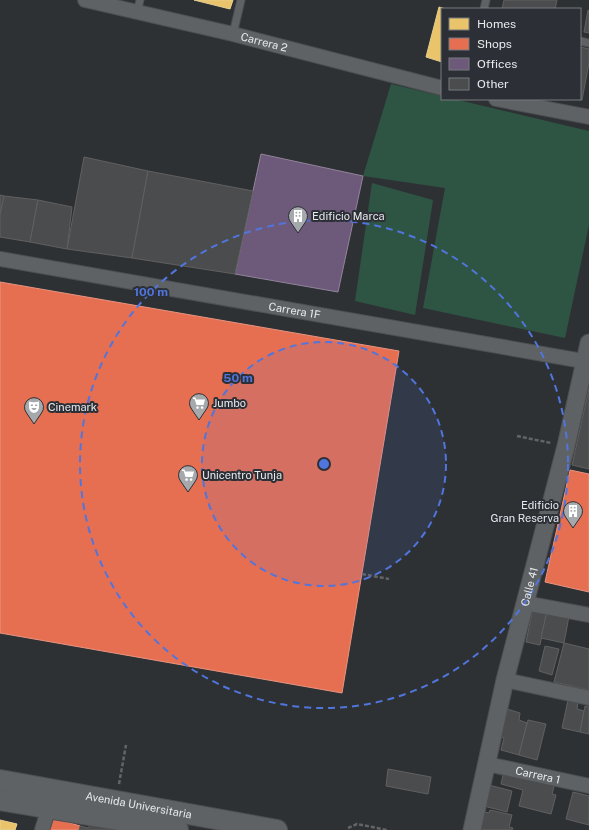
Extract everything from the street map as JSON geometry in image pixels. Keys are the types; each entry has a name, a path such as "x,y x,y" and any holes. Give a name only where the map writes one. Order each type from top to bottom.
{"main road":[{"name":"Avenida Universitaria","path":"0,780 277,830"},
{"name":"Avenida Universitaria","path":"0,800 178,830"}],"street":[{"name":"Carrera 2","path":"85,0 138,6 233,34 441,88"},
{"path":"501,100 589,117"},
{"name":"Carrera 1F","path":"0,259 587,362"},
{"name":"Calle 41","path":"472,830 505,680 587,362 589,343"},
{"path":"525,603 589,615"},
{"path":"505,680 589,698"},
{"name":"Carrera 1","path":"487,764 589,786"},
{"path":"42,830 49,808"}],"lane":[{"path":"233,34 241,0"}],"path":[{"path":"517,436 566,446"},
{"path":"362,574 390,579"},
{"path":"116,800 126,745"},
{"path":"348,828 357,824 387,830"}],"green space":[{"path":"391,84 441,96 441,100 458,100 589,131 589,225 565,338 423,308 445,188 363,176"},
{"path":"372,183 433,200 415,315 355,301"}],"building: Homes":[{"path":"194,0 233,0 230,9"},
{"path":"439,7 442,8 441,8 441,62 426,57"},
{"path":"0,820 17,824 15,830 0,830"}],"building: Shops":[{"name":"Unicentro Tunja","path":"0,282 399,351 342,693 0,633"},
{"name":"Edificio Gran Reserva","path":"570,470 589,474 589,592 545,582"},
{"path":"51,817 80,826 79,830 48,830"}],"building: Offices":[{"name":"Edificio Marca","path":"261,154 363,176 338,292 235,274"}],"building: Other":[{"path":"504,0 557,0 555,8 502,8"},
{"path":"588,10 589,11 589,33 584,32"},
{"path":"581,47 589,49 589,63 582,100"},
{"path":"84,157 148,171 132,258 67,249"},
{"path":"148,171 253,191 235,274 132,258"},
{"path":"0,195 4,196 2,217 0,217"},
{"path":"4,196 38,200 30,242 0,237 0,215"},
{"path":"38,200 72,207 67,249 30,242"},
{"path":"589,388 589,469 572,465"},
{"path":"533,608 547,611 540,645 526,642"},
{"path":"547,611 569,616 564,643 541,638"},
{"path":"564,643 589,649 589,690 554,682"},
{"path":"545,646 559,649 552,675 539,671"},
{"path":"568,700 578,702 577,709 584,711 580,732 562,728"},
{"path":"585,706 589,707 589,734 580,732"},
{"path":"507,709 520,713 519,720 527,723 519,755 501,750 504,738 500,737"},
{"path":"528,720 546,724 537,760 519,755"},
{"path":"388,769 431,777 428,794 386,786"},
{"path":"504,771 555,783 552,794 556,795 551,814 519,806 523,790 501,784"},
{"path":"489,785 512,791 507,812 484,806"},
{"path":"573,792 589,796 589,825 566,819"},
{"path":"490,810 512,815 509,827 513,828 512,830 480,830 484,812 489,813"},
{"path":"92,823 134,830 79,830 80,826 88,828"}],"place":[{"name":"Edificio Marca","path":"298,233"},
{"name":"Jumbo","path":"199,420"},
{"name":"Cinemark","path":"34,424"},
{"name":"Unicentro Tunja","path":"188,492"},
{"name":"Edificio Gran Reserva","path":"573,528"}]}
